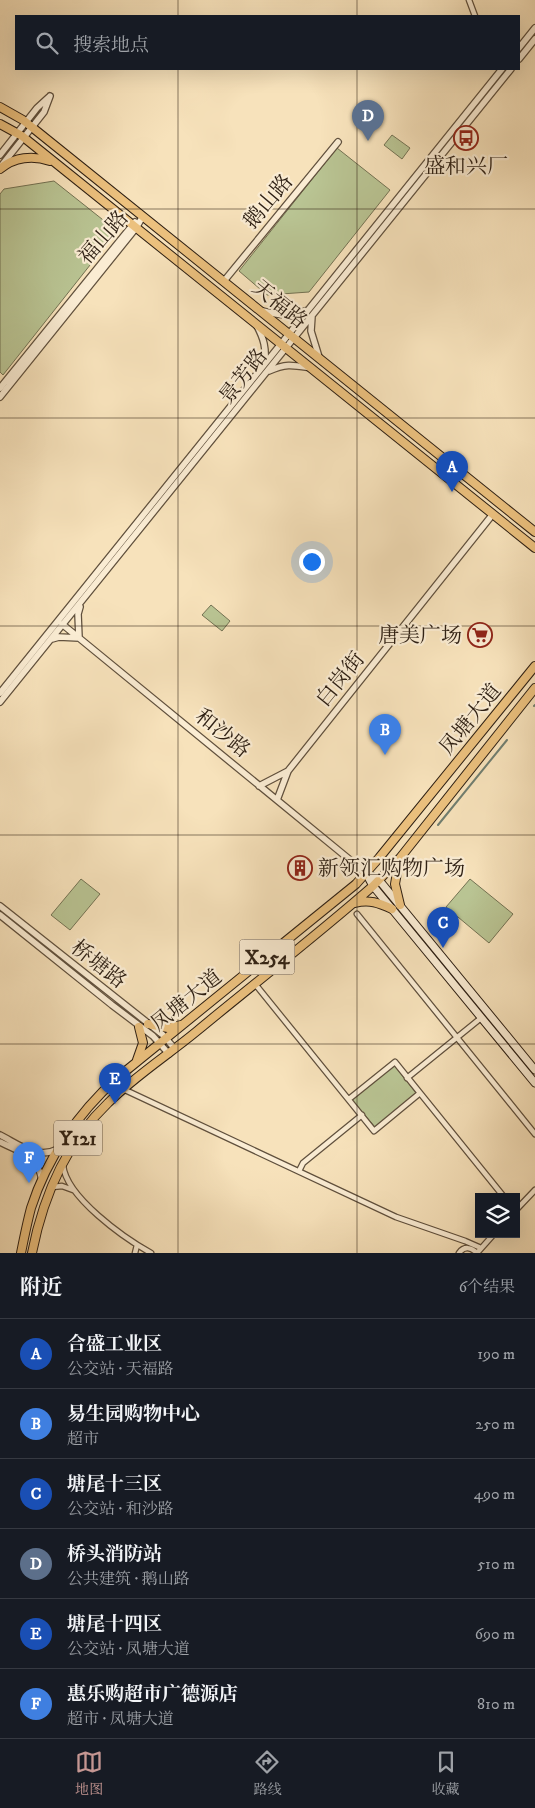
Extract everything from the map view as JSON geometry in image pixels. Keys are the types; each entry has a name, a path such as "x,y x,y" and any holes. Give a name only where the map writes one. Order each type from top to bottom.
{"main road":[{"name":"天福路","path":"0,107 29,125 535,532"},
{"name":"天福路","path":"0,124 20,135 61,167 535,548"},
{"path":"0,168 12,160 32,157 43,159 61,167"},
{"name":"凤塘大道","path":"21,1253 31,1209 42,1180 58,1149 96,1098 135,1064 347,892 366,873 535,666"},
{"name":"凤塘大道","path":"32,1253 41,1211 50,1187 76,1141 96,1115 123,1089 255,984 373,886 400,858 535,688"},
{"path":"400,858 395,884 400,905"},
{"name":"和沙路","path":"366,873 379,880 535,1070"},
{"name":"和沙路","path":"366,873 373,886 535,1083"},
{"path":"349,906 366,901 379,903 392,909"},
{"path":"148,1024 175,1028 185,1024"},
{"path":"135,1064 144,1043 140,1027"}],"street":[{"path":"469,0 475,15"},
{"path":"520,47 535,28"},
{"path":"520,58 535,39"},
{"name":"景芳路","path":"0,702 52,639 61,623 80,604 267,372 307,310 501,70"},
{"name":"景芳路","path":"291,335 313,314 510,70"},
{"path":"0,154 44,112 50,96 37,108 29,125"},
{"path":"0,168 20,135"},
{"name":"鹅山路","path":"224,281 338,142"},
{"name":"福山路","path":"0,388 143,216"},
{"name":"福山路","path":"0,397 134,226"},
{"path":"260,310 281,316 295,315 307,310"},
{"path":"313,314 311,331 318,357"},
{"path":"256,324 263,336 266,347 265,362"},
{"name":"景芳路","path":"0,693 61,623 265,362 283,346"},
{"path":"267,372 280,365 291,364 311,368"},
{"name":"白岗街","path":"288,771 493,514"},
{"path":"52,639 58,637 79,638 78,614 80,604"},
{"name":"和沙路","path":"61,623 366,873"},
{"path":"259,786 288,771"},
{"path":"277,800 288,771"},
{"name":"桥塘路","path":"0,906 148,1024 172,1051"},
{"path":"357,914 535,1134"},
{"name":"桥塘路","path":"0,915 140,1027 164,1041"},
{"path":"255,984 374,1131 420,1093"},
{"path":"407,1078 481,1018"},
{"path":"349,1099 395,1062 501,1193"},
{"path":"123,1089 396,1216 417,1225 465,1240 481,1248"},
{"path":"299,1171 302,1163 362,1115"},
{"path":"0,1135 36,1153 45,1154 58,1149"},
{"path":"0,1142 33,1159 38,1166 42,1180"},
{"path":"63,1163 66,1179 74,1191 110,1226 152,1253"},
{"path":"50,1187 62,1186 74,1191"},
{"path":"520,1206 535,1190"},
{"path":"459,1253 467,1248 471,1248 477,1253 490,1238"},
{"path":"135,1253 137,1245"}],"green space":[{"path":"392,135 410,148 402,159 384,145"},
{"path":"337,148 390,190 309,292 267,295 239,271"},
{"path":"54,181 117,231 3,375 0,372 0,194 4,189"},
{"path":"211,605 230,621 222,631 202,615"},
{"path":"81,879 100,894 70,930 51,915"},
{"path":"470,879 513,914 489,943 446,907"},
{"path":"394,1065 416,1093 375,1127 352,1100"}],"waterway":[{"path":"438,825 507,740"}],"place":[{"name":"盛和兴厂","path":"466,138"},
{"name":"桥头消防站","path":"368,141"},
{"name":"合盛工业区","path":"452,492"},
{"name":"唐美广场","path":"480,635"},
{"name":"易生园购物中心","path":"385,755"},
{"name":"新领汇购物广场","path":"300,868"},
{"name":"塘尾十三区","path":"443,948"},
{"name":"塘尾十四区","path":"115,1104"},
{"name":"惠乐购超市广德源店","path":"29,1183"}]}
